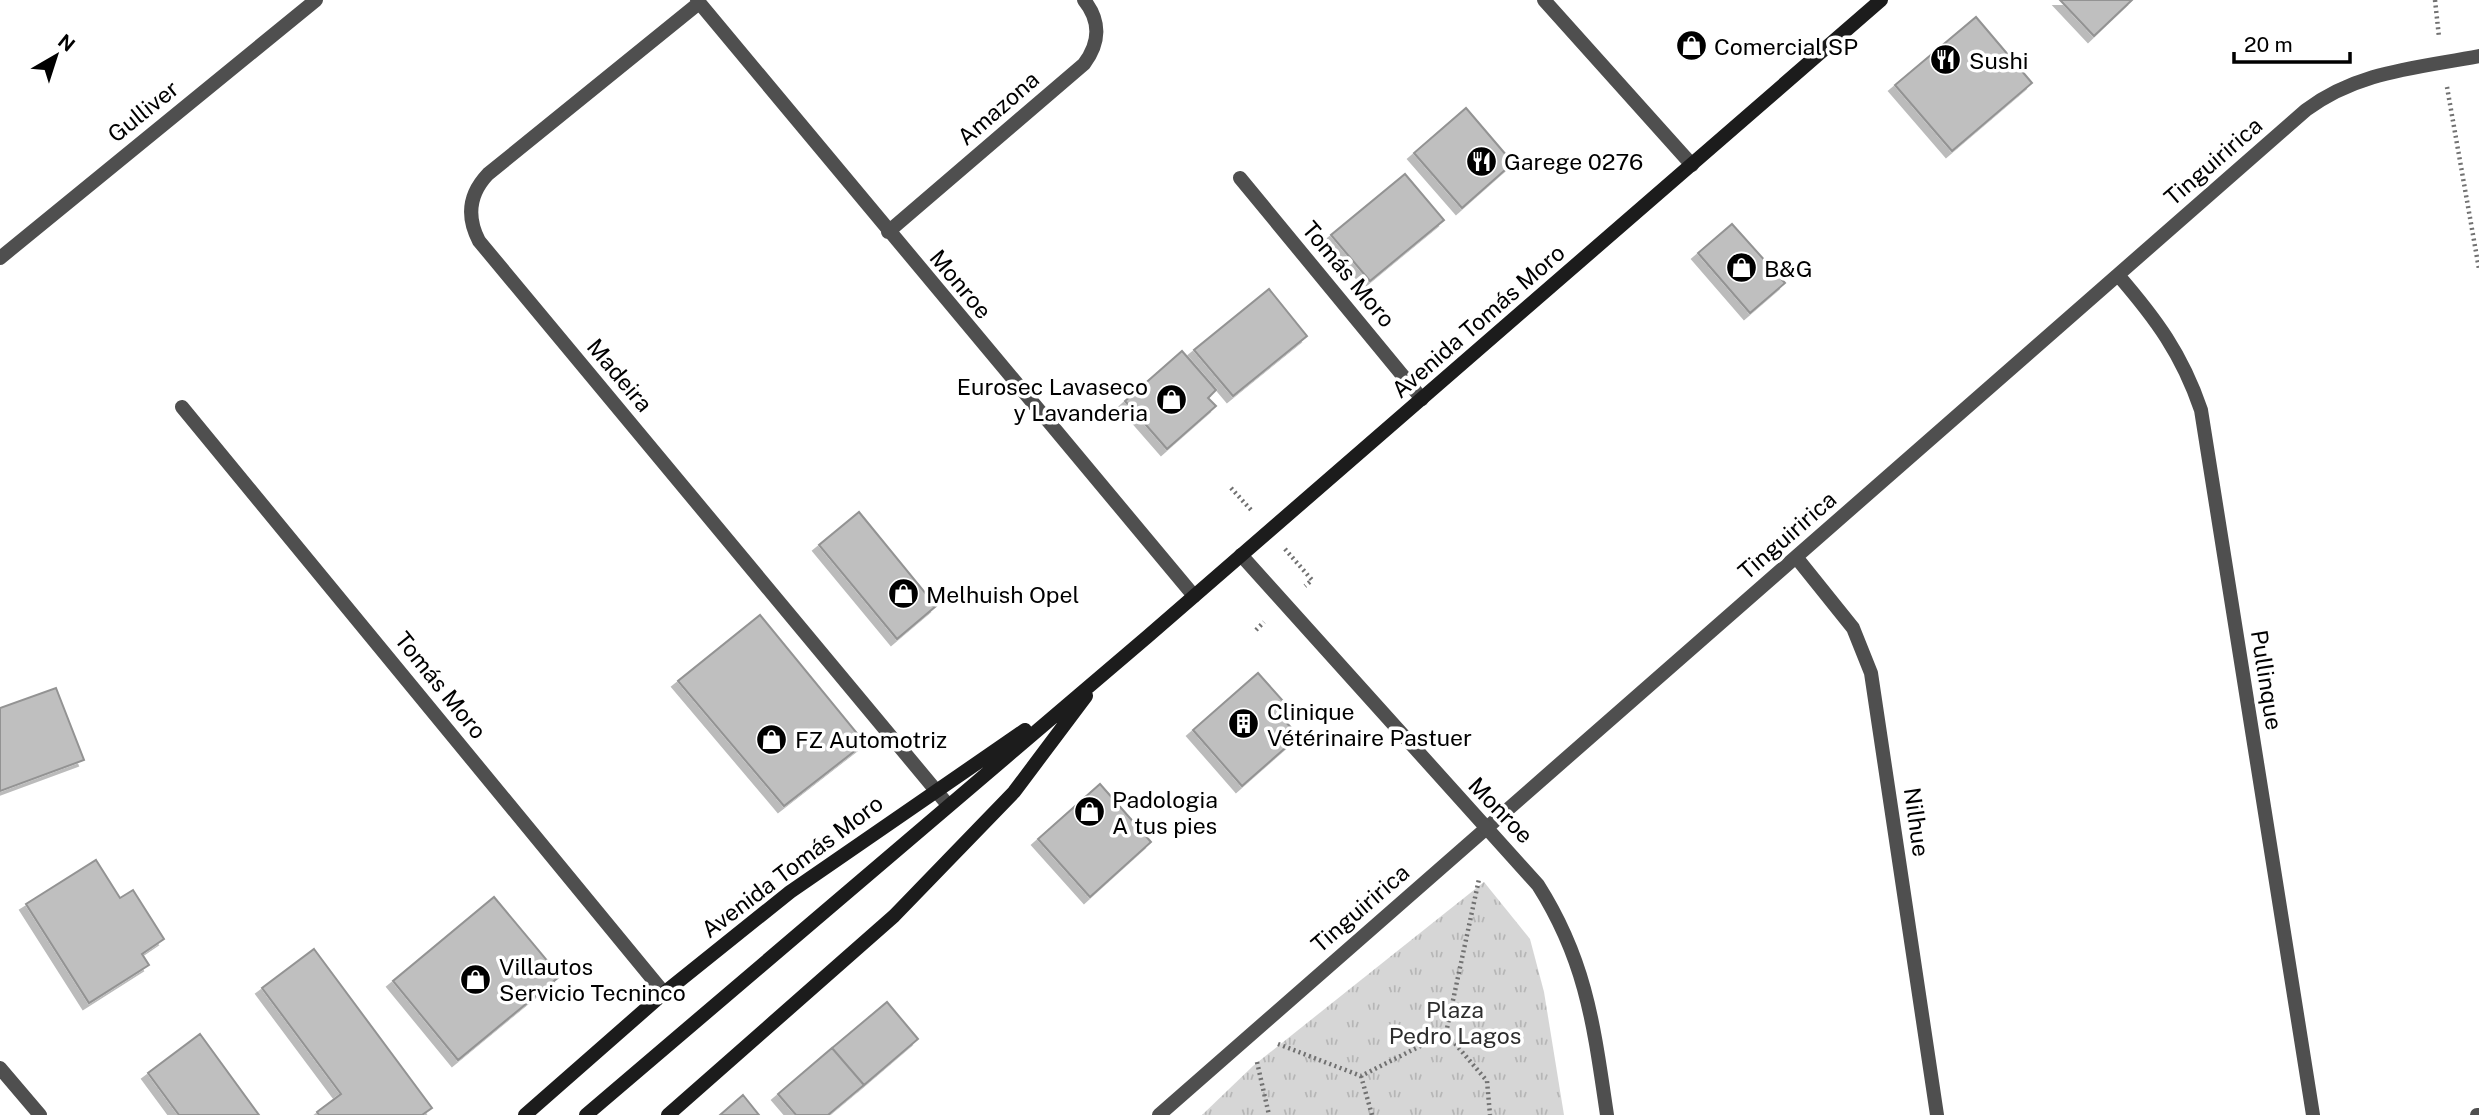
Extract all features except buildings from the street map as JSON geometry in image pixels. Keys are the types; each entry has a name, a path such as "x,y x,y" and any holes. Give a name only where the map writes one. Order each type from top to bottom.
{"main road":[{"name":"Avenida Tomás Moro","path":"586,1115 1194,596 1881,0"},
{"name":"Avenida Tomás Moro","path":"525,1115 664,993 790,892 1102,674"},
{"name":"Avenida Tomás Moro","path":"668,1115 894,916 1014,792 1102,674"}],"street":[{"name":"Gulliver","path":"0,258 316,0"},
{"name":"Amazona","path":"888,232 1084,64 1094,47 1097,26 1084,0"},
{"path":"1544,0 1692,165"},
{"name":"Monroe","path":"698,2 1194,596"},
{"name":"Madeira","path":"698,2 488,174 474,193 470,217 473,230 479,241 948,805"},
{"name":"Tinguiririca","path":"1159,1115 2324,97 2366,78 2479,56"},
{"name":"Tomás Moro","path":"1240,178 1422,399"},
{"name":"Pullinque","path":"2118,275 2150,312 2174,346 2201,410 2313,1115"},
{"name":"Tomás Moro","path":"182,407 664,993"},
{"name":"Monroe","path":"1241,555 1538,885 1559,918 1585,981 1607,1115"},
{"name":"Nilhue","path":"1796,557 1853,628 1871,673 1937,1115"},
{"path":"0,1068 40,1115"}],"path":[{"path":"2435,0 2442,63 2479,269"},
{"path":"1269,531 1312,580"},
{"path":"1446,1032 1479,879"},
{"path":"1251,1034 1361,1076 1446,1032"},
{"path":"1446,1032 1487,1081 1490,1115"},
{"path":"1251,1034 1269,1115"},
{"path":"1361,1076 1372,1115"}],"green space":[{"name":"Plaza Pedro Lagos","path":"1484,882 1530,939 1544,992 1564,1115 1202,1115 1253,1066"}],"place":[{"name":"Comercial SP","path":"1691,46"},
{"name":"Sushi","path":"1946,60"},
{"name":"Garege 0276","path":"1481,161"},
{"name":"B&G","path":"1741,268"},
{"name":"Eurosec Lavaseco y Lavanderia","path":"1171,399"},
{"name":"Melhuish Opel","path":"903,594"},
{"name":"Clinique Vétérinaire Pastuer","path":"1244,724"},
{"name":"FZ Automotriz","path":"772,739"},
{"name":"Padologia A tus pies","path":"1089,812"},
{"name":"Villautos Servicio Tecninco","path":"476,979"}]}
